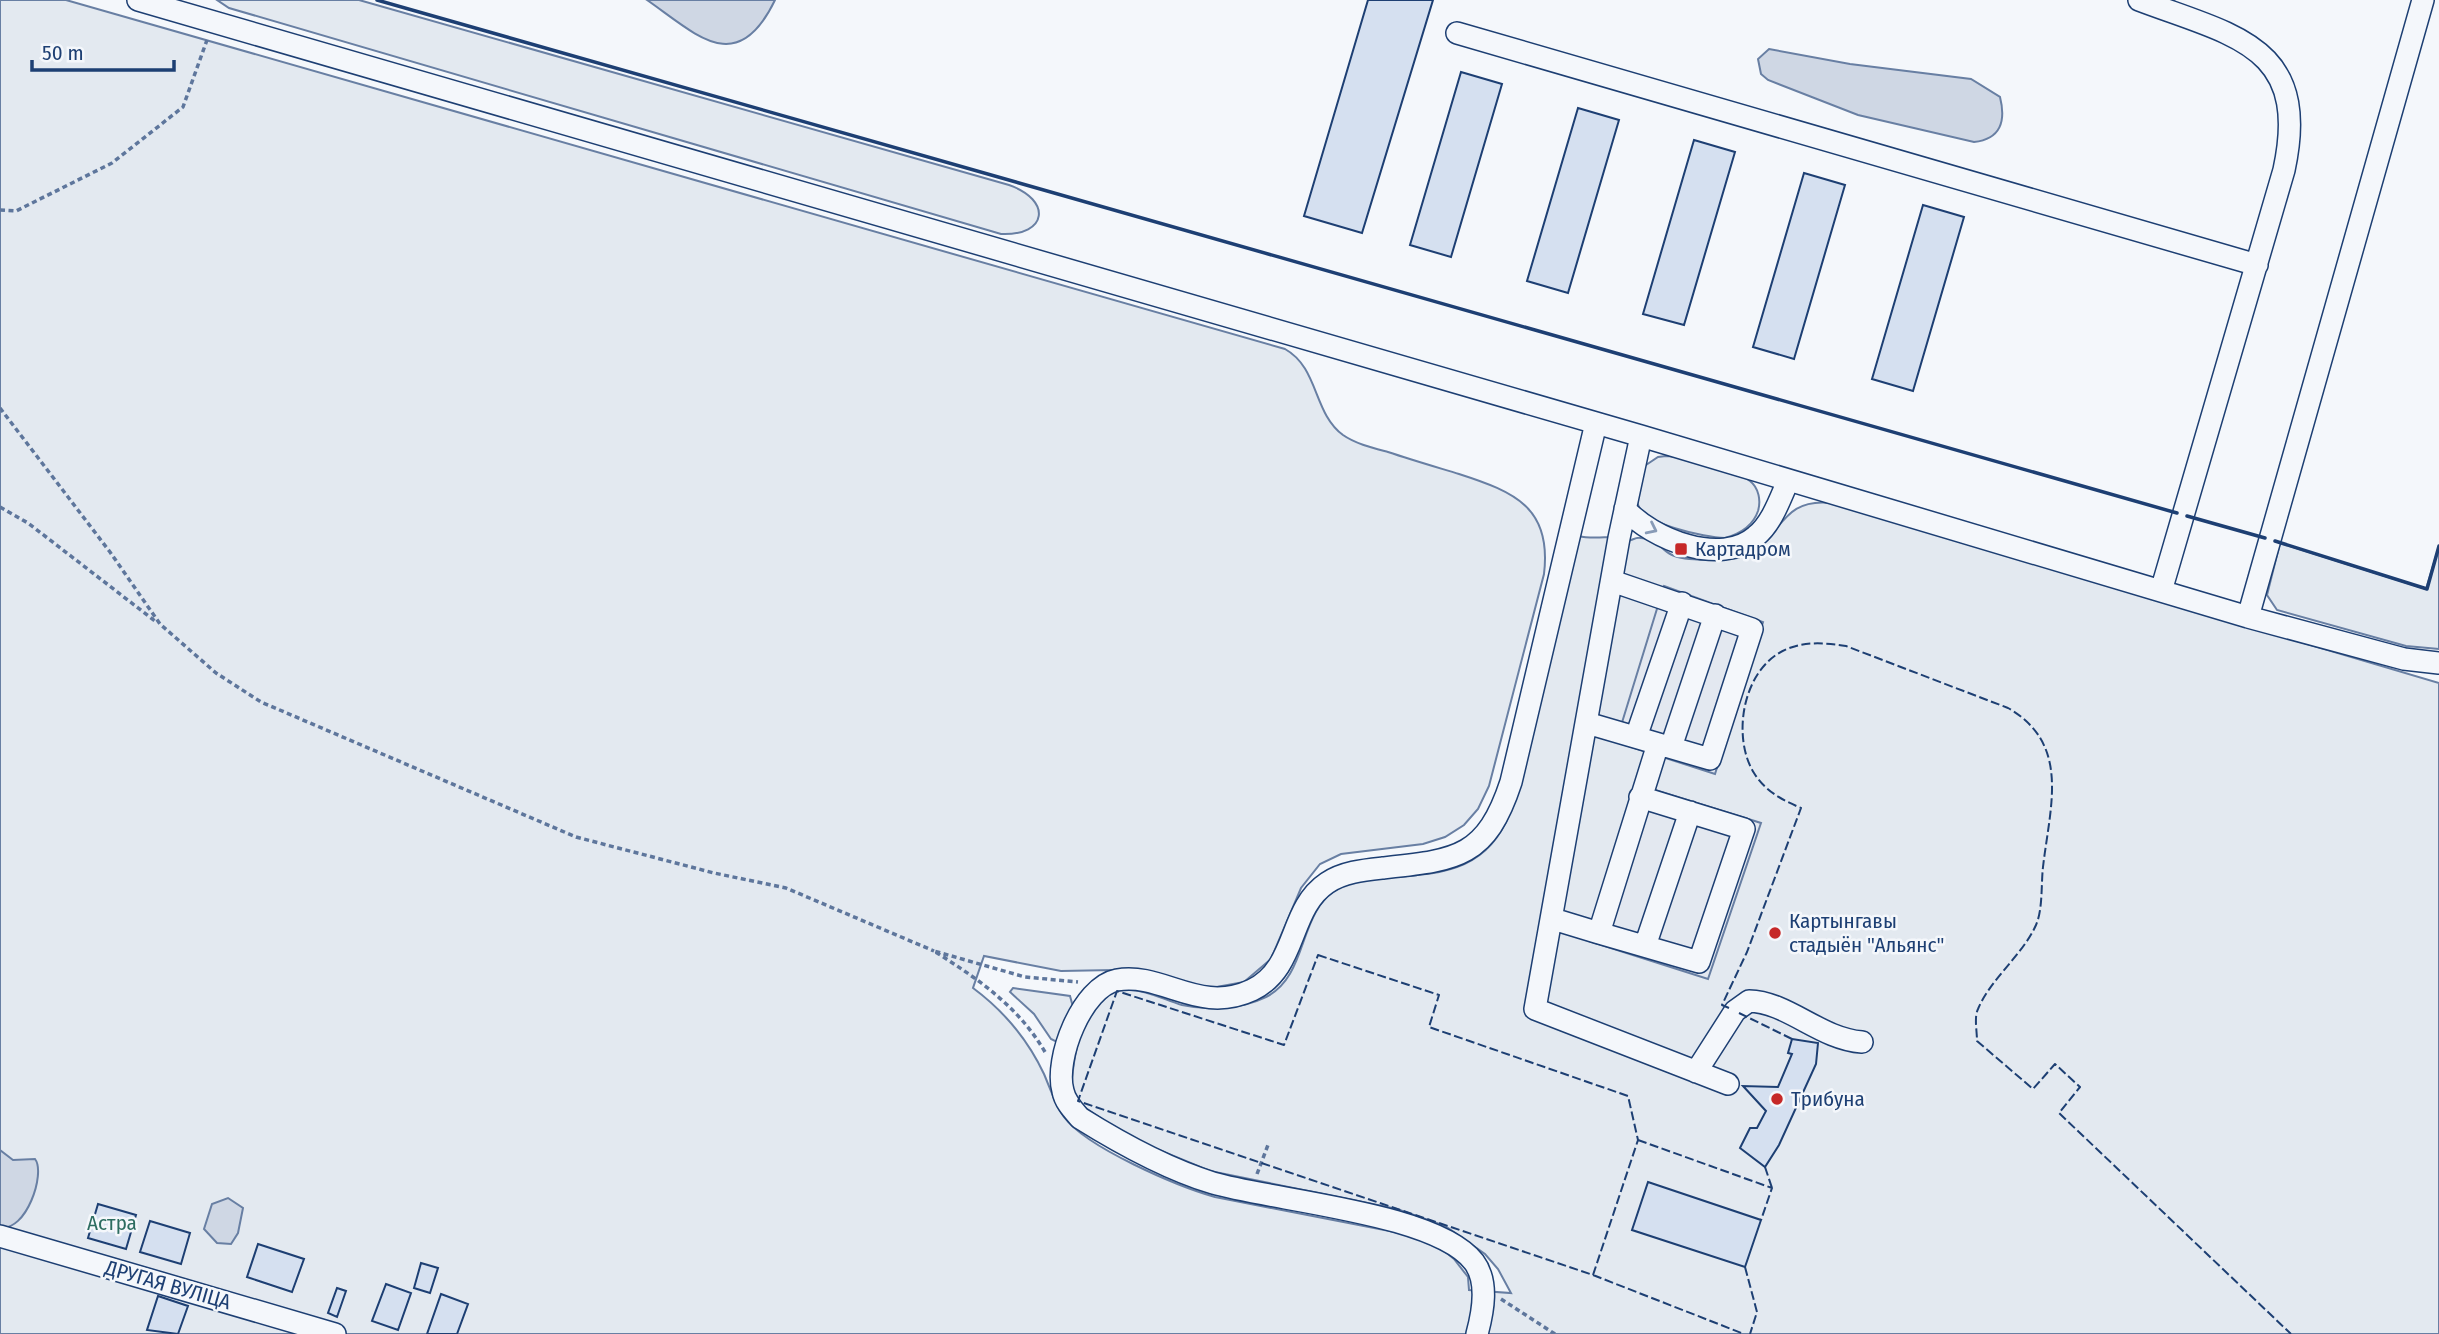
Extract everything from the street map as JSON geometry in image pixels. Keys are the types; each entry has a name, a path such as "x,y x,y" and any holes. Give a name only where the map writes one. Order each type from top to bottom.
{"street":[{"path":"138,0 1641,436 2248,617 2404,659 2439,663"},
{"path":"2139,0 2241,40 2267,59 2281,80 2288,101 2289,147 2161,591"},
{"path":"2248,617 2423,0"},
{"path":"1457,33 2257,265"},
{"path":"1477,1334 1483,1308 1483,1285 1475,1263 1460,1249 1441,1238 1387,1220 1210,1182 1097,1129 1074,1112 1062,1091 1064,1059 1085,1001 1098,989 1115,980 1144,981 1186,995 1209,998 1252,990 1280,968 1305,911 1326,884 1363,870 1447,858 1472,848 1490,832 1511,782 1596,423"},
{"path":"1641,436 1625,509 1535,1009 1728,1084"},
{"path":"1625,509 1636,521 1666,536 1706,548 1732,549 1758,535 1768,523 1788,481"},
{"path":"1587,723 1710,760 1752,629 1612,580"},
{"path":"1636,737 1682,603"},
{"path":"1599,933 1640,797 1664,745 1715,615"},
{"path":"1553,919 1699,962 1744,829 1640,797"},
{"path":"1645,946 1690,812"},
{"path":"1696,1072 1735,1011 1749,1000 1769,1005 1826,1034 1862,1042"},
{"name":"ДРУГАЯ ВУЛІЦА","path":"0,1236 335,1334"}],"path":[{"path":"0,210 16,211 112,163 174,115 183,107 213,22"},
{"path":"0,408 110,551 160,624"},
{"path":"0,507 28,523 160,624 216,673 261,702 563,832 713,873 786,888 934,951 1025,977 1086,983 1115,980"},
{"path":"934,951 985,985 1020,1015 1051,1062 1062,1091"},
{"path":"1261,1162 1268,1145"},
{"path":"1494,1290 1501,1298 1555,1334"}],"green space":[{"name":"Астра","path":"0,0 66,0 1285,349 1304,367 1326,415 1343,435 1353,441 1479,481 1513,496 1526,506 1542,533 1545,551 1544,574 1489,786 1478,809 1464,825 1445,837 1423,844 1341,854 1320,864 1301,888 1271,959 1244,982 1211,988 1114,970 1061,971 984,956 973,988 1005,1016 1022,1037 1044,1074 1064,1117 1092,1141 1157,1175 1215,1197 1410,1235 1443,1250 1454,1259 1468,1277 1469,1290 1511,1293 1498,1269 1485,1254 1445,1226 1397,1209 1210,1171 1130,1138 1071,1098 1074,1066 1082,1029 1090,1013 1100,1000 1114,992 1138,991 1182,1005 1203,1008 1225,1008 1256,1001 1280,987 1290,974 1315,913 1324,900 1337,889 1365,880 1449,870 1478,856 1491,845 1510,813 1579,536 1629,540 1640,538 1653,541 1678,557 1705,560 1733,558 1754,551 1800,507 1813,503 1831,503 2439,683 2439,1334 0,1334"},
{"path":"217,0 359,0 1009,185 1023,191 1032,199 1038,208 1039,216 1036,223 1028,229 1001,234 229,8"},
{"path":"1666,456 1710,465 1750,481 1759,499 1758,511 1753,521 1740,532 1725,538 1674,528 1648,516 1640,509 1637,500 1643,467 1658,457"},
{"path":"2280,543 2426,589 2439,546 2439,649 2406,646 2277,610 2267,595"},
{"path":"1013,988 1070,996 1073,1007 1057,1042 1051,1039 1034,1014 1010,992"}],"shaded area":[{"path":"647,0 775,0 761,24 746,38 731,44 699,36"},
{"path":"1769,49 1850,64 1971,79 2000,97 2002,121 1996,133 1974,142 1858,115 1768,80 1761,74 1758,59"},
{"path":"1664,586 1763,622 1715,774 1616,742"},
{"path":"1636,784 1761,823 1708,979 1589,941"},
{"path":"0,1150 13,1160 35,1159 38,1176 36,1188 25,1212 18,1221 0,1227"},
{"path":"228,1198 243,1208 238,1233 231,1244 217,1243 204,1229 212,1204"}],"building":[{"path":"1368,0 1433,0 1362,233 1304,216"},
{"path":"1461,72 1502,84 1451,257 1410,245"},
{"path":"1578,108 1619,120 1568,293 1527,281"},
{"path":"1694,140 1735,152 1684,325 1643,314"},
{"path":"1804,173 1845,185 1794,359 1753,347"},
{"path":"1923,205 1964,217 1913,391 1872,379"},
{"name":"Трибуна","path":"1792,1039 1818,1043 1816,1064 1779,1145 1765,1167 1740,1148 1750,1128 1757,1128 1766,1111 1743,1086 1778,1087 1792,1054 1788,1053"},
{"path":"1648,1182 1761,1220 1745,1267 1632,1230"},
{"path":"98,1204 136,1215 126,1249 88,1238"},
{"path":"150,1221 190,1233 181,1264 140,1252"},
{"path":"258,1244 304,1259 292,1292 247,1277"},
{"path":"421,1263 438,1268 430,1293 414,1288"},
{"path":"386,1284 411,1293 398,1330 372,1321"},
{"path":"337,1288 346,1291 337,1317 328,1313"},
{"path":"441,1294 468,1304 457,1334 427,1334"},
{"path":"158,1296 188,1306 178,1334 147,1330"}],"fence":[{"path":"1729,1008 1722,1005 1747,952 1801,808 1763,785 1747,758 1743,741 1745,704 1751,686 1772,658 1794,646 1816,643 1846,646 2008,708 2028,723 2041,739 2049,758 2052,799 2038,919 2023,947 1991,987 1978,1009 1977,1041 2033,1089 2055,1064 2080,1087 2059,1113 2291,1334"},
{"path":"1318,955 1439,995 1429,1027 1628,1096 1638,1140 1593,1275 1078,1101 1117,991 1284,1045 1318,955"},
{"path":"1739,1013 1792,1039"},
{"path":"1638,1140 1772,1188 1761,1220"},
{"path":"1765,1167 1772,1188"},
{"path":"1745,1267 1757,1312 1750,1334"},
{"path":"1593,1275 1744,1334"}],"wall":[{"path":"377,0 2177,513"},
{"path":"2187,516 2265,538"},
{"path":"2275,541 2427,589 2439,546"}],"place":[{"name":"Картадром","path":"1681,549"},
{"name":"Картынгавы стадыён \"Альянс\"","path":"1775,933"},
{"name":"Трибуна","path":"1777,1099"}]}
